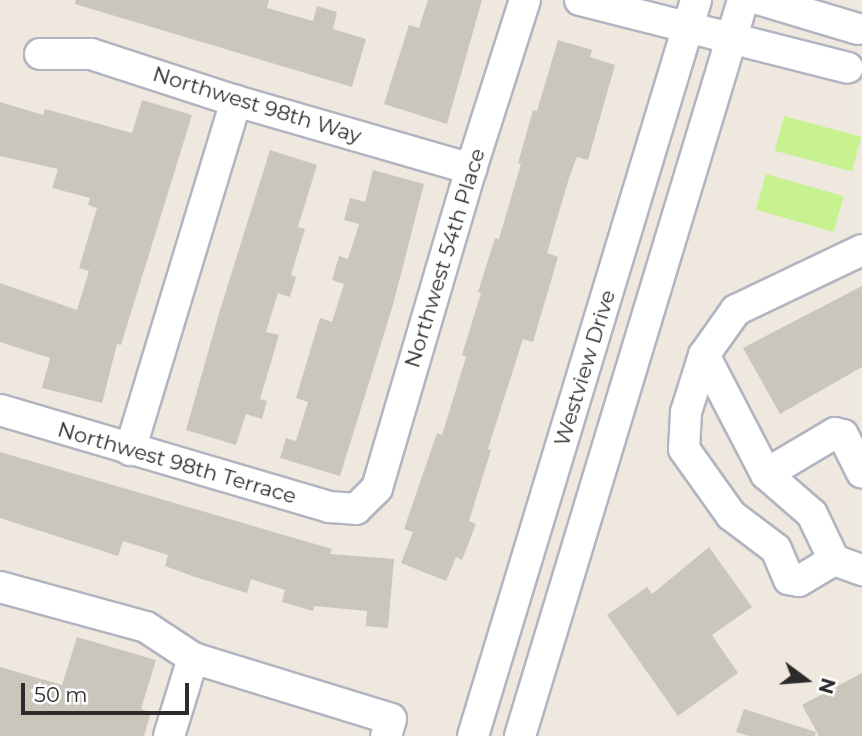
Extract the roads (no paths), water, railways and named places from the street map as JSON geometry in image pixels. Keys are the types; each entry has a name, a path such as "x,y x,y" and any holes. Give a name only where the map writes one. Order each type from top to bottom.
{"street":[{"name":"Northwest 54th Place","path":"356,509 377,488 471,169 526,0"},
{"path":"580,0 730,39 855,77"},
{"name":"Westview Drive","path":"473,736 696,0"},
{"name":"Westview Drive","path":"520,736 743,0"},
{"path":"761,0 860,27 847,47 855,77"},
{"name":"Northwest 98th Way","path":"40,54 91,54 236,102 471,169"},
{"path":"130,450 236,102"},
{"path":"834,560 799,581 789,579 776,550 731,515 689,458 684,449 686,412 704,355 736,310 862,250"},
{"path":"704,355 766,474 812,514 834,560 862,570"},
{"name":"Northwest 98th Terrace","path":"0,410 329,507 356,509"},
{"path":"766,474 835,433 843,435 862,473"},
{"path":"0,587 146,627 193,658 391,719 386,736"},
{"path":"169,736 193,658"}]}
